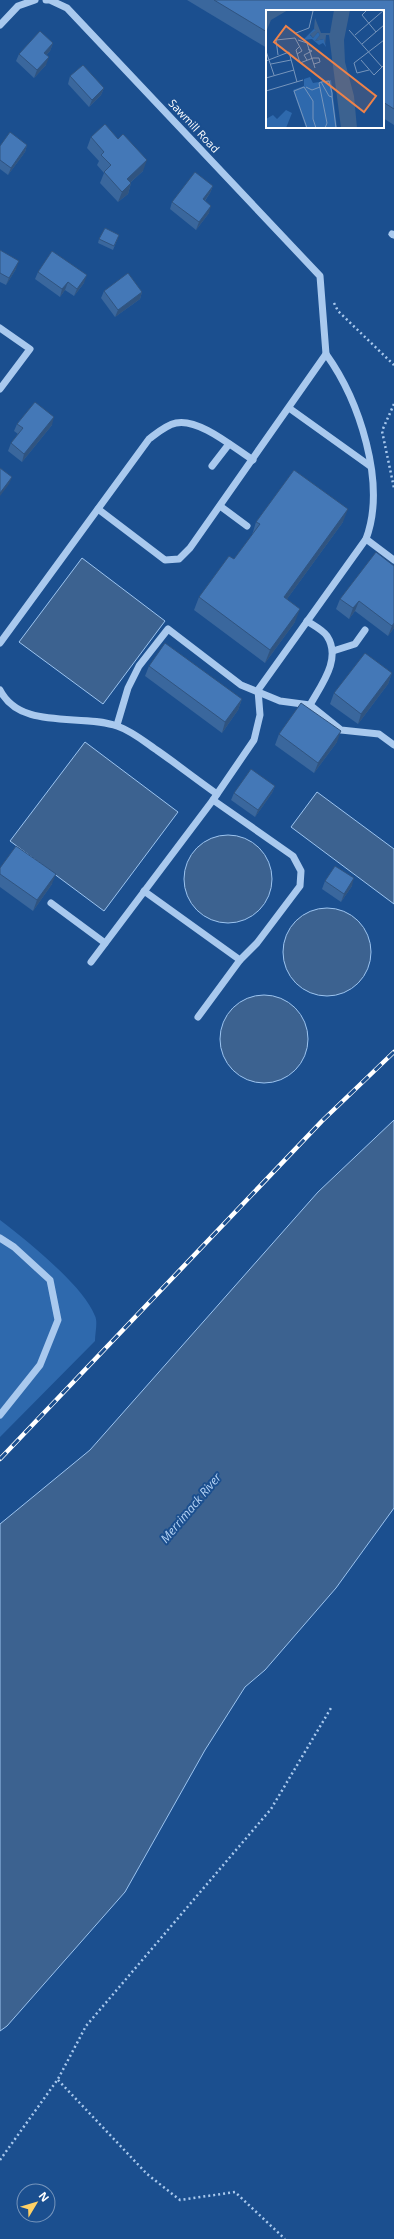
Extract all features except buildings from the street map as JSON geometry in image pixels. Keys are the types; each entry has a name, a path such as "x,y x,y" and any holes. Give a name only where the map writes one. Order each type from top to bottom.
{"street":[{"path":"0,25 18,6 35,0"},
{"name":"Sawmill Road","path":"46,0 50,0 67,8 320,276 326,354"},
{"path":"0,328 30,349 0,389"},
{"path":"91,962 215,797 254,740 260,715 258,690 366,539 372,523 375,501 366,441 347,388 338,371 326,354 253,460 190,548 179,560 165,560 98,509"},
{"path":"289,408 370,466"},
{"path":"0,643 149,439 163,429 176,423 194,424 253,460"},
{"path":"212,466 229,444"},
{"path":"220,506 247,526"},
{"path":"366,539 394,560"},
{"path":"308,621 327,636 333,651 330,670 310,705"},
{"path":"117,725 128,688 139,666 168,629 241,685 258,690 280,701 310,705 341,730 379,734 390,740 394,745"},
{"path":"333,651 355,644 365,630"},
{"path":"0,690 3,696 16,708 34,716 117,725 134,734 292,856 301,870 300,886 257,943 240,960 198,1017"},
{"path":"144,891 240,960"},
{"path":"51,903 105,943"},
{"path":"0,1238 14,1247 50,1280 58,1320 40,1365 0,1415"}],"path":[{"path":"331,297 338,311 394,364"},
{"path":"394,404 382,431 394,488"},
{"path":"0,2160 58,2079 86,2026 271,1809 331,1708"},
{"path":"58,2079 147,2174 180,2200 235,2192 285,2239"}],"shaded area":[{"path":"0,1220 39,1251 79,1291 89,1304 96,1318 96,1324 95,1341 0,1437"}],"water":[{"path":"82,558 165,621 103,704 19,642"},
{"path":"85,742 178,812 104,911 10,841"},
{"path":"317,792 394,849 394,904 291,827"},
{"path":"228,835 245,838 259,848 269,862 272,879 269,896 259,910 245,920 228,923 211,920 197,910 187,896 184,879 187,862 197,848 211,838"},
{"path":"327,908 344,912 358,921 367,935 371,952 367,969 358,983 344,992 327,996 310,992 296,983 287,969 283,952 287,935 296,921 310,912"},
{"path":"264,995 281,999 295,1008 304,1022 308,1039 304,1056 295,1070 281,1079 264,1083 247,1079 233,1070 224,1056 220,1039 224,1022 233,1008 247,999"},
{"name":"Merrimack River","path":"394,1120 394,1508 336,1588 265,1670 245,1687 205,1750 125,1892 7,2026 0,2031 0,1524 90,1450 318,1192"}],"railway":[{"path":"0,1459 322,1121 394,1052"}]}
